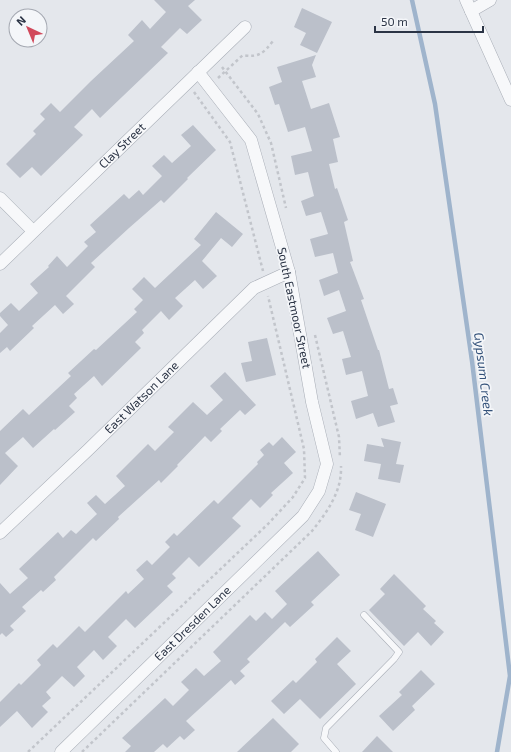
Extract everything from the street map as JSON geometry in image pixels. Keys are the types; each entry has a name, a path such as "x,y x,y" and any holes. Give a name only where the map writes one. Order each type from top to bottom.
{"street":[{"path":"490,0 468,6 511,100"},
{"name":"Clay Street","path":"0,264 245,27"},
{"name":"South Eastmoor Street","path":"198,72 251,140 289,272 312,402 327,464 319,491"},
{"path":"0,198 33,232"},
{"name":"East Watson Lane","path":"0,533 94,444 254,288 289,272"},
{"name":"East Dresden Lane","path":"61,752 303,516 319,491"}],"lane":[{"path":"327,752 334,750 324,738 326,728 399,652 364,614"}],"path":[{"path":"209,86 243,55 251,56 264,52 273,41"},
{"path":"222,67 258,114 271,143 286,208"},
{"path":"28,752 268,524 293,497 305,478 304,449 230,142 193,90"},
{"path":"82,752 312,531 327,512 336,494 341,474 339,437 314,330"}],"building":[{"path":"154,0 195,0 188,6 202,20 187,34 180,28 161,47 168,53 100,118 92,109 74,127 83,135 41,176 32,167 20,178 6,164 36,134 33,131 45,119 40,114 51,103 60,112 134,41 128,35 142,20 150,29 166,12"},
{"path":"302,8 332,22 317,53 300,45 306,33 294,27"},
{"path":"316,55 312,65 316,77 302,81 311,109 329,103 340,137 333,139 338,162 329,164 335,189 337,188 348,220 344,222 353,261 350,262 364,299 361,300 379,350 389,389 393,388 398,404 390,406 395,422 378,427 373,413 356,419 351,401 368,396 362,371 346,375 342,359 351,357 343,331 333,334 327,318 346,311 339,290 324,296 319,280 338,273 333,253 315,257 310,239 328,234 321,212 306,216 301,201 314,196 308,172 295,175 291,156 312,151 305,127 288,132 279,104 275,105 269,87 282,82 277,67"},
{"path":"193,125 216,150 164,203 161,200 91,263 95,267 66,296 74,304 63,314 55,305 32,326 34,328 10,351 7,347 0,353 0,333 8,325 0,316 0,313 11,303 19,311 38,293 30,284 49,267 48,266 57,256 67,267 88,246 84,242 96,232 90,225 124,194 129,199 139,190 143,195 162,176 152,166 164,155 172,163 191,146 181,135"},
{"path":"216,212 243,234 232,247 221,238 202,261 217,276 203,289 195,280 175,298 183,306 169,320 161,311 142,330 144,333 135,342 141,348 102,386 94,376 74,394 77,398 69,406 75,412 55,430 54,429 33,448 23,437 5,453 18,466 0,485 0,431 23,409 29,415 71,376 68,373 94,349 96,350 137,312 134,309 143,300 132,289 144,277 155,288 201,245 194,239"},
{"path":"267,338 276,375 246,382 241,363 252,361 248,342"},
{"path":"225,372 256,405 245,415 240,410 220,429 222,431 211,442 205,436 161,483 159,480 118,517 119,519 96,541 93,538 54,577 56,580 43,592 41,590 22,607 26,611 10,626 14,630 6,637 2,633 0,635 0,583 10,594 28,578 19,569 58,532 63,538 71,530 76,534 97,514 87,503 96,495 105,504 125,486 116,476 148,444 155,451 174,432 168,427 193,402 207,415 223,400 210,386"},
{"path":"282,437 296,452 284,463 293,473 271,493 273,495 260,508 251,499 232,518 241,526 199,567 189,557 172,574 176,578 167,586 173,592 135,628 126,619 108,637 117,646 103,660 94,650 77,667 85,676 74,687 62,676 46,692 51,698 42,706 48,712 32,728 17,711 0,727 0,702 19,683 21,685 41,665 37,660 53,644 57,648 79,626 85,632 126,591 128,594 144,579 136,570 147,560 152,565 170,547 165,542 174,533 177,536 214,500 218,504 258,464 257,462 264,455 260,450 269,442 273,446"},
{"path":"381,438 401,442 396,464 404,465 400,483 378,479 381,464 364,461 367,444 384,447"},
{"path":"356,492 386,504 373,537 355,530 361,514 349,510"},
{"path":"318,551 340,575 311,602 314,605 290,627 285,622 247,659 250,662 240,671 245,676 235,685 231,680 186,721 195,730 184,740 180,736 167,748 163,744 154,752 125,752 131,746 122,738 165,698 173,706 189,690 181,682 196,668 204,676 221,661 213,652 250,615 256,621 265,612 272,619 287,604 275,591"},
{"path":"394,574 426,606 423,609 436,621 434,623 444,632 431,646 418,632 404,646 369,610 385,594 380,589"},
{"path":"337,637 351,651 337,664 356,684 320,719 300,699 284,714 271,701 293,680 296,683 317,662 315,659"},
{"path":"421,670 435,684 412,706 415,710 393,731 379,716 402,695 399,692"},
{"path":"273,718 299,744 291,752 237,752"},
{"path":"377,736 393,752 362,752"}],"waterway":[{"name":"Gypsum Creek","path":"412,0 435,104 472,361 510,676 497,752"}]}
